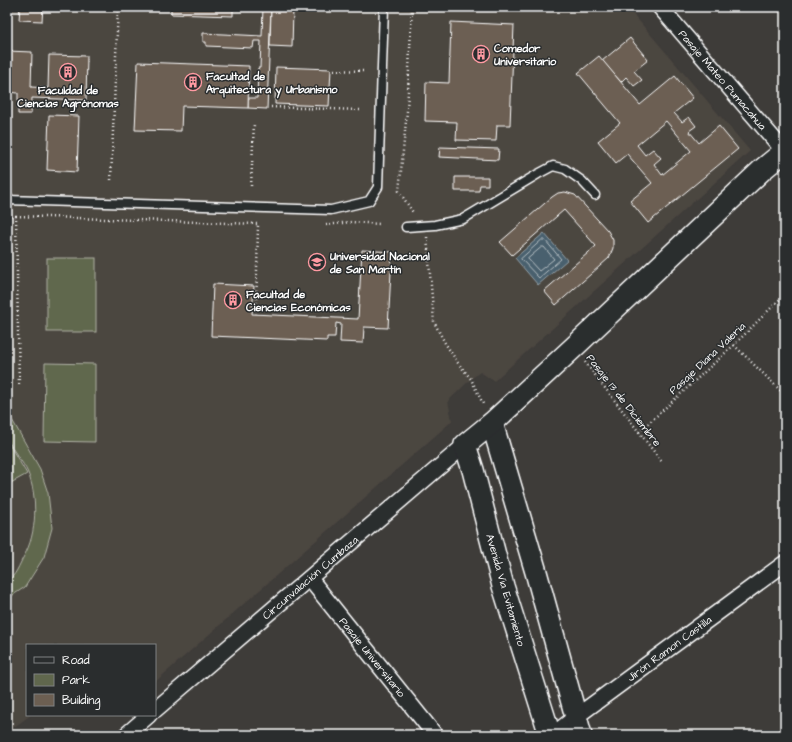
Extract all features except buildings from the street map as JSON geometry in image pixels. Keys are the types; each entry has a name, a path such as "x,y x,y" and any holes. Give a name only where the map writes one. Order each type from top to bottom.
{"street":[{"name":"Pasaje Mateo Pumacahua","path":"660,7 785,151"},
{"path":"465,445 492,423 763,169 785,151"},
{"path":"492,423 579,725"},
{"name":"Circunvalación Cumbaza","path":"156,709 465,445"},
{"name":"Avenida Via Evitamiento","path":"465,445 504,586 550,735"},
{"name":"Jirón Ramon Castilla","path":"554,735 579,725 785,563"},
{"name":"Pasaje Universitario","path":"310,579 435,735"},
{"path":"130,733 148,716"}],"lane":[{"path":"7,200 332,210 369,201 378,187 384,7"},
{"path":"406,227 435,225 463,219 553,166 565,169 582,181 595,195"}],"path":[{"path":"111,180 118,7"},
{"path":"412,7 407,111 399,191 426,234 434,322 458,364 471,379 492,423"},
{"path":"334,70 363,71"},
{"path":"271,107 360,110"},
{"path":"251,186 254,123"},
{"path":"7,215 258,224 256,314"},
{"path":"16,216 19,387"},
{"path":"326,225 351,222 380,224"},
{"name":"Pasaje Diana Valeria","path":"639,432 734,345 785,294"},
{"path":"734,345 785,395"},
{"name":"Pasaje 13 de Diciembre","path":"573,348 662,462"}],"shaded area":[{"name":"Universidad Nacional de San Martín","path":"7,7 627,7 750,151 494,381 480,372 471,379 448,401 452,421 156,681 156,644 26,644 26,716 30,716 7,732"}],"green space":[{"path":"47,258 96,258 96,332 47,332"},
{"path":"45,363 95,364 95,442 44,441"},
{"path":"7,411 40,469 48,493 52,528 44,557 25,587 7,599 7,581 19,567 32,537 35,504 28,473 12,448 7,436"},
{"path":"7,441 27,474 7,485"}],"water":[{"path":"544,233 567,260 538,285 515,258"}],"place":[{"name":"Comedor Universitario","path":"481,54"},
{"name":"Faculdad de Ciencias Agrónomas","path":"68,72"},
{"name":"Facultad de Arquitectura y Urbanismo","path":"193,82"},
{"name":"Universidad Nacional de San Martín","path":"317,262"},
{"name":"Facultad de Ciencias Económicas","path":"233,300"}]}
